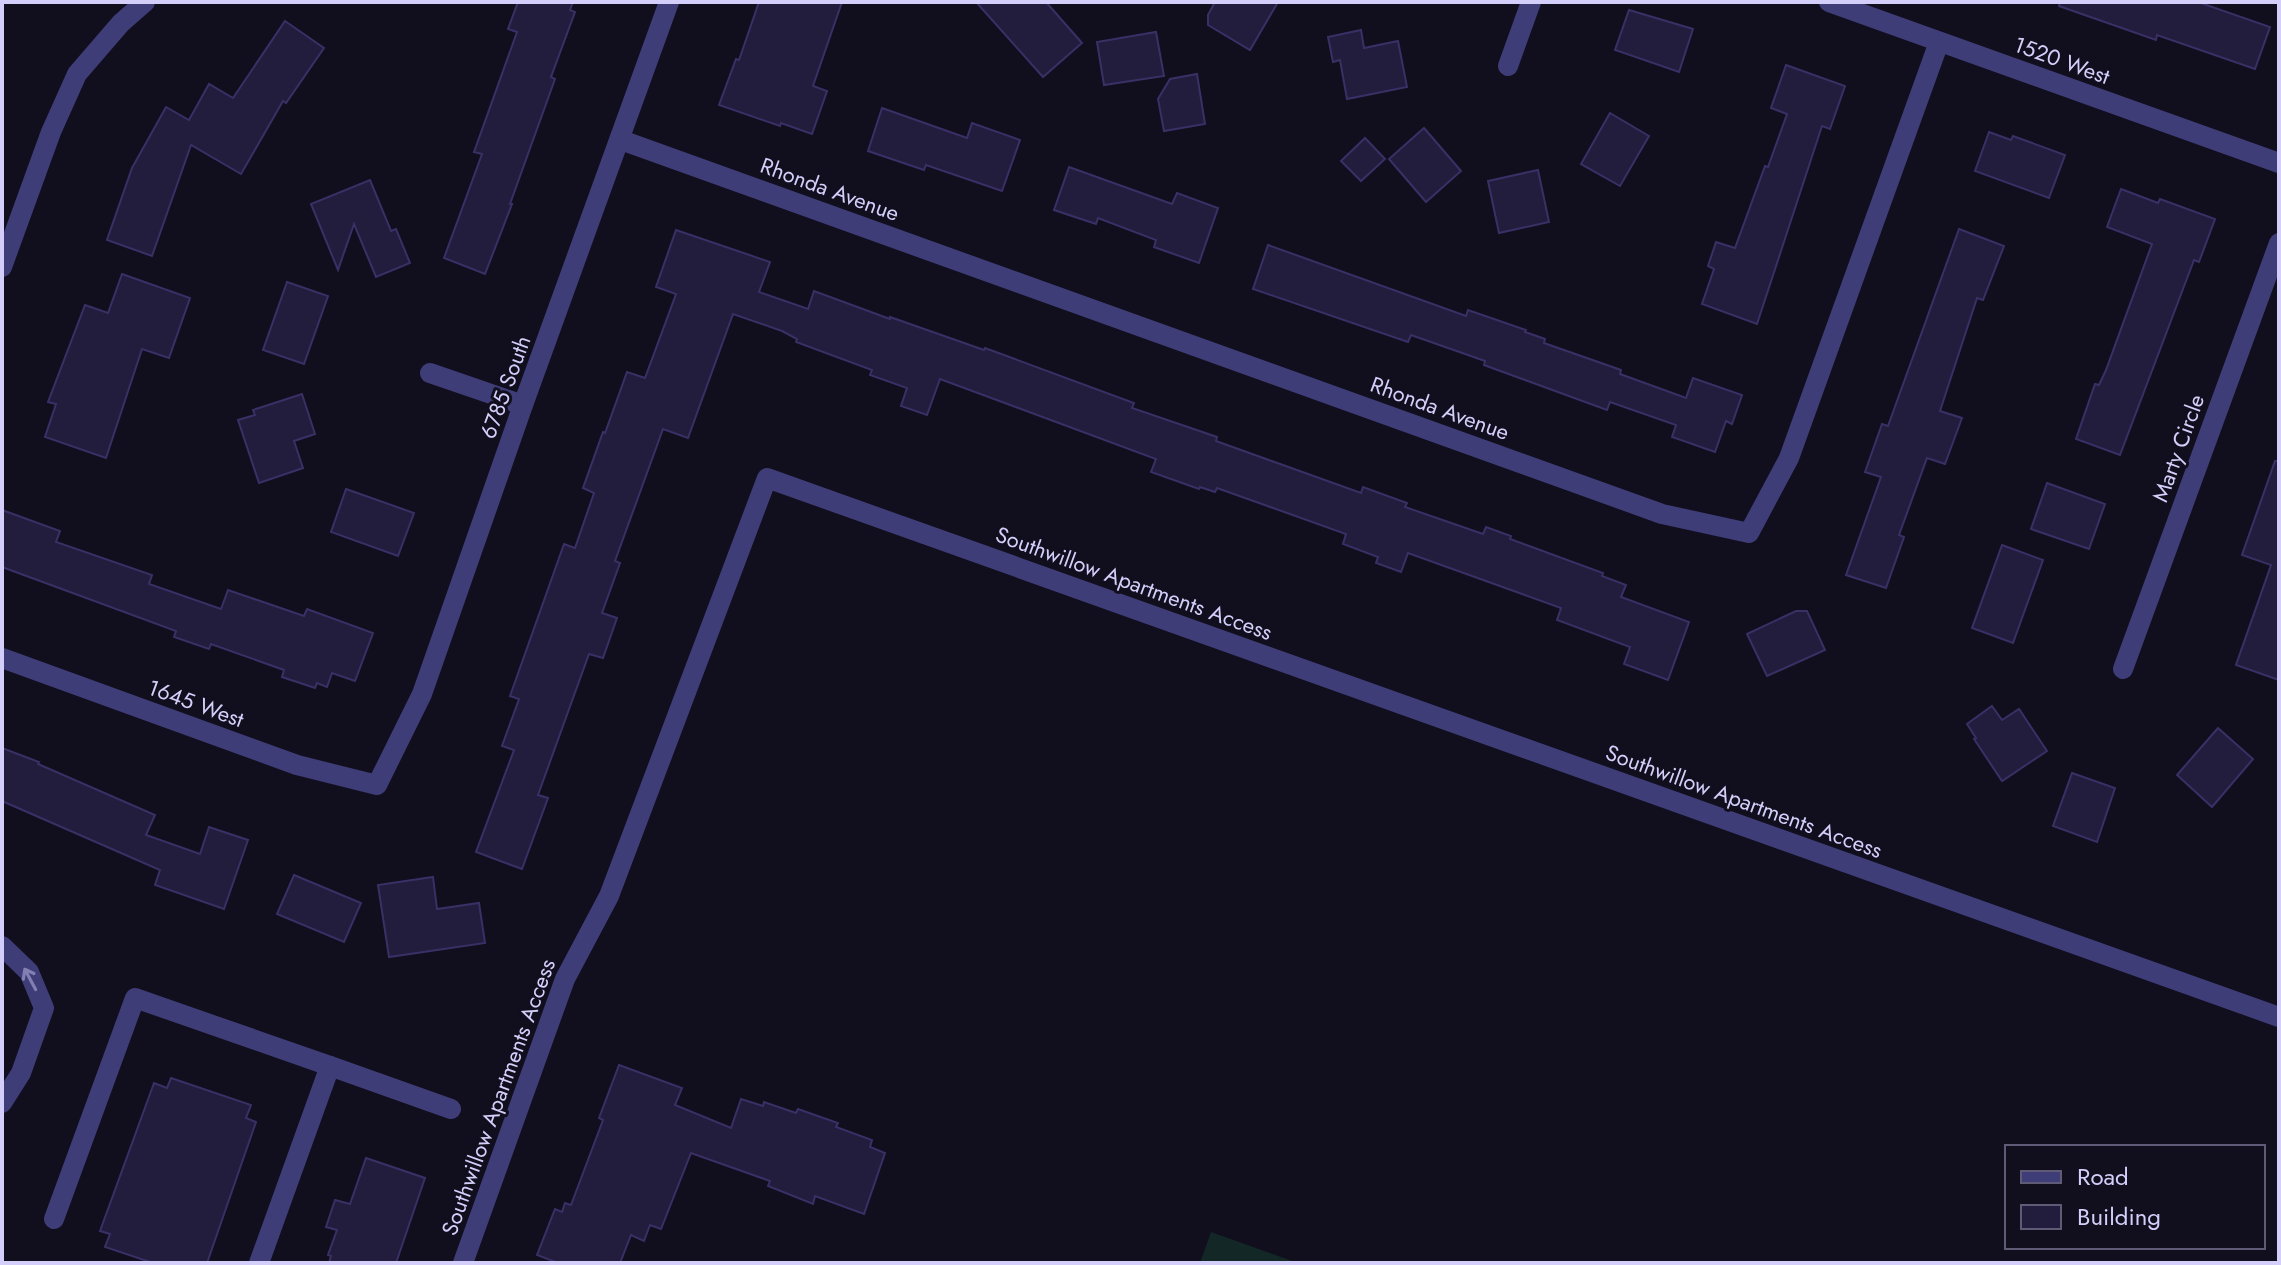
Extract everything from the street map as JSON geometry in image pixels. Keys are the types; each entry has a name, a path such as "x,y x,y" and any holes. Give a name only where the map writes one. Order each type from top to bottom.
{"street":[{"path":"2,267 51,132 77,74 121,23 145,2"},
{"name":"6785 South","path":"377,785 422,694 669,2"},
{"path":"1508,66 1531,2"},
{"name":"1520 West","path":"1829,2 2279,163"},
{"name":"Rhonda Avenue","path":"621,140 1662,514 1749,533 1789,458 1939,42"},
{"name":"Marty Circle","path":"2123,669 2279,243"},
{"path":"430,373 523,405"},
{"name":"Southwillow Apartments Access","path":"463,1263 565,979 609,896 767,478 2279,1017"},
{"name":"1645 West","path":"2,658 297,765 377,785"},
{"path":"2,946 29,972 44,1008 21,1073 2,1103"},
{"path":"54,1219 135,998 451,1109"},
{"path":"259,1263 330,1066"}],"green space":[{"path":"1211,1232 1298,1263 1200,1263"}],"building":[{"path":"518,2 573,2 570,10 575,12 551,77 555,79 485,274 444,258 482,154 474,152 517,32 508,29"},
{"path":"759,2 842,2 813,86 827,91 812,134 719,105"},
{"path":"976,2 1046,2 1082,43 1043,77"},
{"path":"1215,2 1278,2 1250,50 1208,25 1208,15"},
{"path":"2060,2 2198,2 2270,27 2255,69 2157,35 2156,40 2059,6"},
{"path":"1629,10 1693,29 1679,72 1615,50"},
{"path":"285,21 324,48 286,103 283,101 241,174 191,145 152,256 107,240 132,168 166,107 189,120 209,84 233,98"},
{"path":"1361,30 1364,48 1398,41 1407,87 1347,99 1340,60 1333,62 1328,37"},
{"path":"1156,32 1164,76 1104,85 1097,42"},
{"path":"1786,65 1845,86 1830,129 1822,126 1757,324 1702,304 1714,269 1708,266 1716,242 1735,248 1787,114 1771,108"},
{"path":"1197,74 1205,124 1164,131 1158,99 1170,79"},
{"path":"882,108 967,138 972,123 1020,140 1002,191 926,165 924,170 868,151"},
{"path":"1610,113 1649,136 1620,186 1581,164"},
{"path":"1424,128 1461,171 1426,202 1389,159"},
{"path":"1989,132 2011,140 2013,136 2065,155 2049,198 1975,171"},
{"path":"1365,138 1385,159 1361,181 1341,161"},
{"path":"1069,167 1172,204 1177,193 1218,208 1199,263 1154,247 1156,240 1098,218 1096,224 1054,210"},
{"path":"1538,170 1549,222 1499,233 1488,181"},
{"path":"370,180 391,231 396,229 410,263 376,277 354,224 338,270 311,204"},
{"path":"2121,189 2215,219 2199,262 2194,260 2120,455 2076,439 2095,384 2099,385 2106,370 2152,244 2107,227"},
{"path":"1959,229 2004,246 1983,300 1977,298 1940,411 1962,418 1945,464 1927,458 1899,535 1904,537 1886,588 1846,575 1881,477 1865,472 1882,424 1888,426"},
{"path":"676,230 770,262 759,292 808,309 814,291 890,319 985,348 1134,403 1132,408 1361,493 1363,487 1407,503 1405,507 1483,534 1486,527 1603,573 1602,576 1626,585 1621,597 1689,622 1668,680 1624,664 1630,647 1557,620 1561,608 1408,553 1401,572 1376,563 1378,557 1343,544 1346,534 1217,488 1215,492 1199,489 1151,472 1156,459 940,379 927,415 901,406 907,388 870,375 872,370 796,342 797,339 782,331 733,314 688,438 663,429 615,561 620,563 602,613 617,618 603,658 589,654 538,795 548,798 522,869 476,852 514,750 502,746 519,699 510,696 564,544 575,548 594,493 583,488 603,432 627,372 645,378 676,294 656,287"},
{"path":"1268,245 1466,316 1468,310 1526,330 1545,339 1544,343 1621,370 1620,374 1686,398 1693,378 1742,395 1732,424 1726,421 1715,452 1672,437 1676,425 1610,402 1607,410 1411,335 1408,342 1253,289"},
{"path":"122,274 190,298 169,358 142,349 106,458 45,437 56,404 48,402 85,305 108,313"},
{"path":"287,282 328,296 304,364 263,350"},
{"path":"302,394 315,434 294,441 303,468 259,483 238,420 255,415 253,410"},
{"path":"2275,461 2279,461 2279,680 2236,665 2271,565 2242,555"},
{"path":"2047,483 2105,504 2089,549 2031,529"},
{"path":"346,489 414,513 398,556 331,532"},
{"path":"2,510 60,531 56,542 152,575 149,584 221,609 228,590 304,616 307,609 373,633 355,681 332,673 327,687 317,683 315,688 282,677 284,670 211,644 209,649 174,637 176,631 2,567"},
{"path":"2002,545 2043,560 2013,643 1972,628"},
{"path":"1796,611 1807,611 1825,650 1767,676 1747,634"},
{"path":"1992,706 2002,720 2019,709 2047,751 2002,781 1967,724"},
{"path":"2218,728 2253,759 2212,807 2177,775"},
{"path":"2,748 155,815 146,835 200,854 209,827 248,840 224,909 155,885 160,870 2,801"},
{"path":"2072,773 2115,788 2097,842 2053,826"},
{"path":"294,875 361,903 344,942 277,914"},
{"path":"433,877 437,909 479,903 485,943 389,957 378,885"},
{"path":"619,1065 682,1088 675,1105 731,1128 741,1099 763,1106 764,1102 796,1113 798,1109 838,1123 836,1127 872,1140 870,1147 885,1153 864,1214 815,1196 813,1204 768,1186 770,1181 691,1153 661,1229 650,1225 644,1241 631,1235 620,1263 558,1263 537,1255 555,1209 562,1212 565,1203 571,1205 603,1120 599,1118"},
{"path":"171,1078 251,1105 246,1118 256,1122 207,1263 153,1263 105,1247 110,1234 100,1231 154,1083 167,1088"},
{"path":"366,1158 425,1178 396,1263 329,1263 331,1256 328,1255 337,1230 326,1227 335,1200 350,1204"}]}
